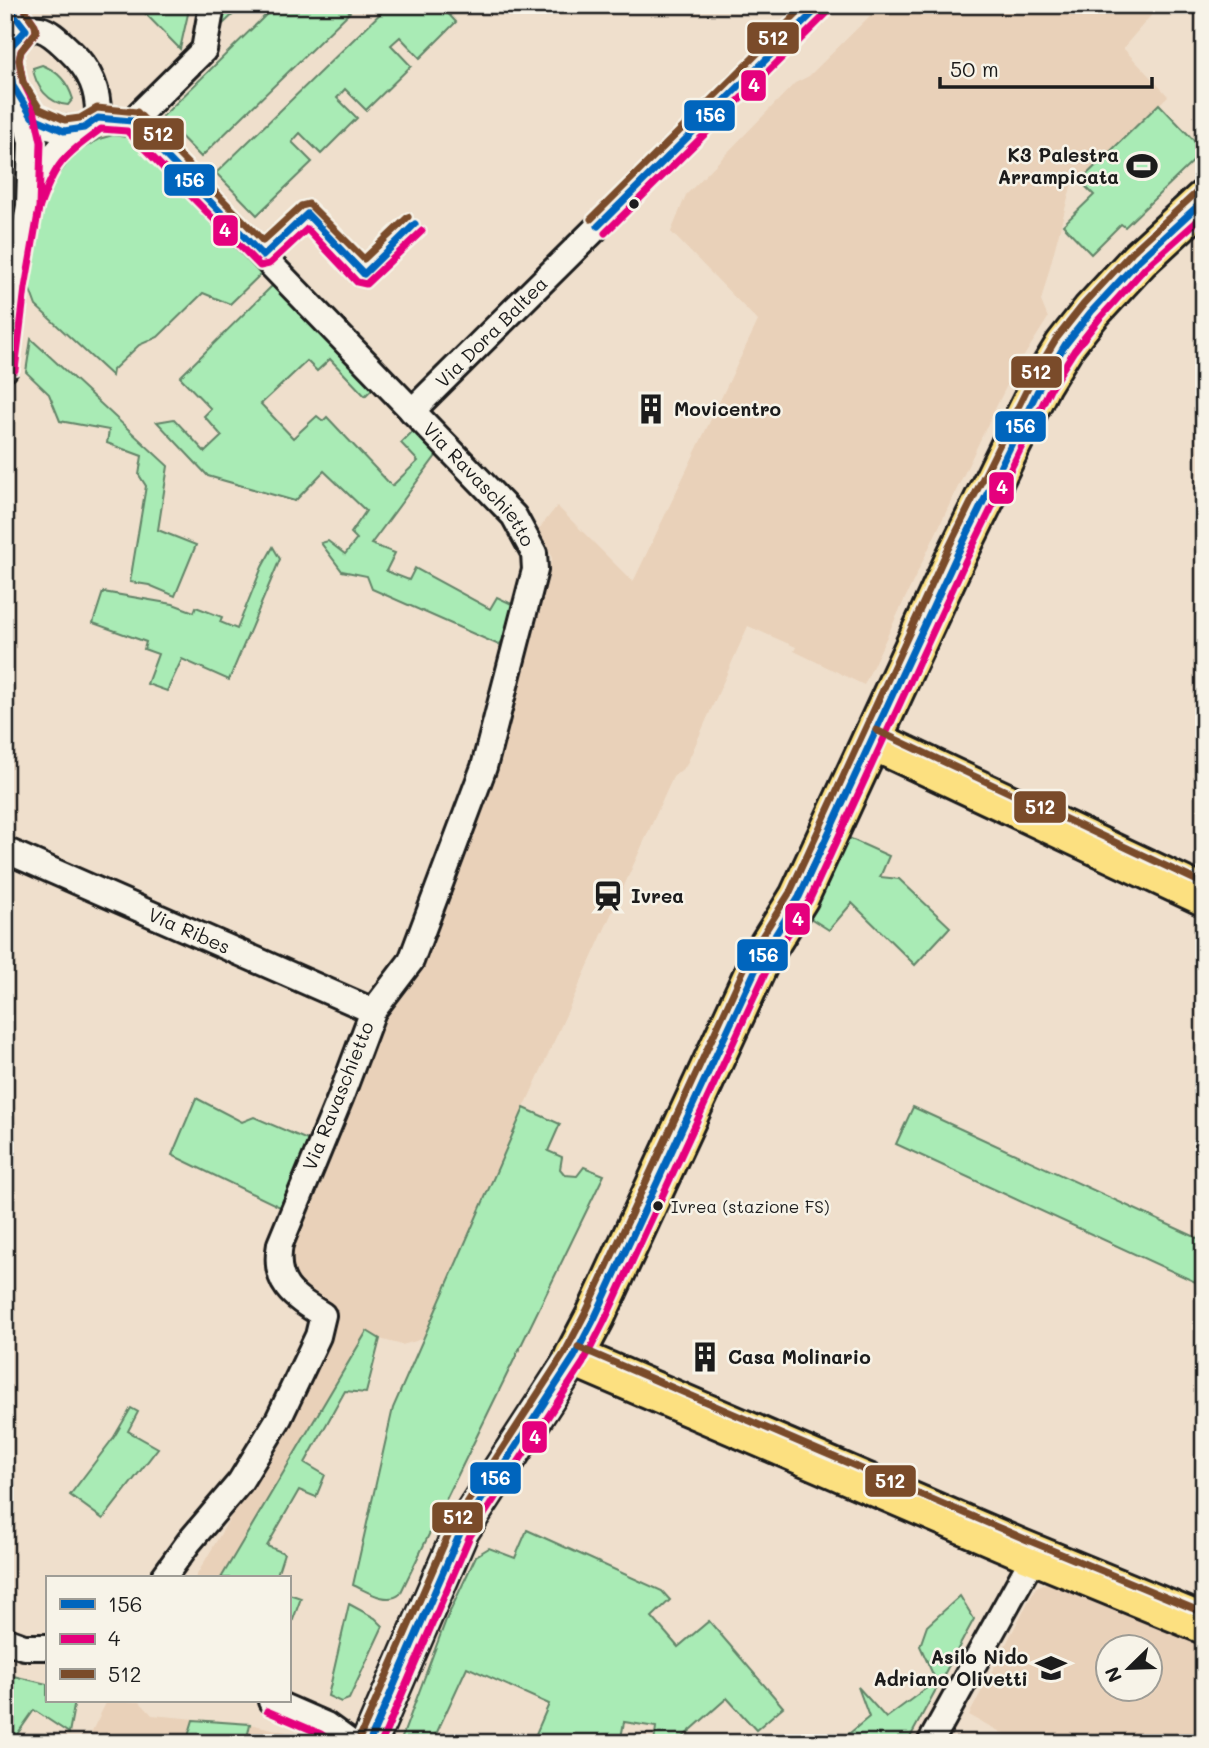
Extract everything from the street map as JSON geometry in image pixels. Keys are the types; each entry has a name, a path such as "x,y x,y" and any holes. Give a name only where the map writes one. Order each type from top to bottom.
{"main road":[{"path":"369,1743 461,1531 574,1357 595,1317 761,958 799,897 1018,428 1065,345 1091,312 1139,260 1204,200"},
{"path":"872,740 1204,896"},
{"path":"574,1357 1204,1624"}],"street":[{"path":"29,206 41,172 57,149 91,123 99,98 83,66 53,36 16,13 8,60 13,86 32,117 64,131 91,123 132,121 204,50 212,5"},
{"name":"Via Dora Baltea","path":"412,411 821,5"},
{"path":"5,369 15,286 29,206 31,142 22,103"},
{"path":"132,121 412,411"},
{"name":"Via Ravaschietto","path":"164,1576 188,1542 240,1482 279,1418 318,1336 323,1315 290,1293 276,1262 280,1244 373,1011 411,961 484,766 535,570 534,553 514,516 412,411"},
{"name":"Via Ribes","path":"5,850 373,1011"},
{"path":"930,1743 1035,1554"},
{"path":"5,1640 24,1647 46,1647"},
{"path":"273,1702 326,1725 351,1743"}],"shaded area":[{"path":"881,5 1160,5 1123,48 1168,96 1080,181 1074,175 1041,301 1048,318 1012,375 864,685 794,651 796,647 748,626 686,766 673,777 524,1108 426,1335 402,1345 380,1339 367,1331 222,1576 196,1576 322,1360 334,1334 332,1317 296,1288 287,1261 379,1020 481,798 552,559 549,549 535,534 557,506 633,582 758,321 671,232 686,195 795,83 809,76"},
{"name":"Asilo Nido Adriano Olivetti","path":"1052,1581 1204,1648 1204,1743 1021,1743 969,1715 1036,1587"},
{"path":"106,1702 140,1702 152,1715 250,1724 312,1738 311,1743 86,1743"}],"green space":[{"path":"137,5 190,5 180,49"},
{"path":"224,5 243,5 220,25"},
{"path":"276,5 343,5 350,12 201,157 162,117"},
{"path":"389,5 440,5 456,22 420,58 400,37 391,45 411,66 366,110 345,89 337,98 357,118 321,154 300,133 292,142 312,162 257,215 216,173"},
{"path":"42,65 58,74 65,83 73,99 68,105 49,98 40,87 33,68"},
{"name":"K3 Palestra Arrampicata","path":"1159,104 1204,151 1125,227 1121,224 1091,254 1063,225 1094,195 1080,181"},
{"path":"5,119 15,133 18,161 9,170 5,166"},
{"path":"113,135 132,138 263,272 230,304 203,293 158,337 139,345 113,370 112,376 36,306 29,287 41,205 52,184 74,154 99,139"},
{"path":"275,283 374,387 365,396 330,359 317,371 307,361 261,404 293,438 317,416 323,421 327,417 392,486 418,461 401,443 419,425 441,449 371,544 395,553 386,571 409,580 415,568 490,609 497,597 514,605 504,639 499,645 372,589 367,576 342,571 321,543 328,541 345,554 357,539 351,533 366,511 324,471 295,501 208,476 157,422 174,419 205,452 222,436 204,416 211,409 180,377"},
{"path":"31,339 168,466 158,530 196,545 175,596 149,585 130,582 146,486 139,475 142,456 107,443 109,430 60,421 49,394 26,372"},
{"path":"273,547 280,559 229,680 182,659 167,691 147,684 158,654 144,649 146,642 93,623 103,592 173,604 194,612 196,607 222,617 220,622 237,629"},
{"path":"840,834 889,856 880,877 899,879 950,927 915,965 852,903 829,930 804,914"},
{"path":"196,1098 242,1122 254,1117 310,1141 280,1207 172,1155"},
{"path":"913,1107 1204,1241 1204,1286 896,1144"},
{"path":"524,1108 560,1124 548,1151 562,1157 560,1169 565,1175 577,1176 584,1167 604,1175 400,1594 383,1598 353,1585 393,1408"},
{"path":"367,1331 380,1339 366,1393 345,1391 305,1463 325,1475 316,1497 299,1490 267,1546 284,1553 277,1576 222,1576"},
{"path":"131,1408 138,1412 128,1431 158,1448 103,1519 70,1495 114,1437"},
{"path":"527,1530 662,1591 670,1600 652,1617 678,1647 709,1621 783,1707 756,1730 727,1698 683,1737 683,1743 654,1743 656,1727 624,1722 620,1743 532,1743 549,1704 467,1667 432,1743 400,1743 446,1620 476,1556 489,1548 515,1558"},
{"path":"290,1594 301,1598 290,1624"},
{"path":"960,1596 974,1619 907,1743 838,1743 869,1717 858,1687 886,1718 936,1681 920,1646 927,1626"},
{"path":"349,1604 375,1618 383,1626 349,1699 341,1702 328,1696"},
{"path":"5,1674 46,1684 46,1702 75,1702 69,1733 34,1710 11,1743 5,1743"},
{"path":"193,1720 250,1724 246,1743 186,1743"}],"transit line":[{"name":"156","path":"19,5 12,12 26,30 11,46 8,60 13,86 32,117 64,131 84,128 98,118 132,121 263,256 307,214 364,274 415,224"},
{"name":"512","path":"591,219 806,5"},
{"name":"156","path":"598,226 821,5"},
{"name":"4","path":"15,370 25,288 39,208 41,142 32,100 23,82 19,60 21,51 36,32 35,25 26,12"},
{"name":"512","path":"26,12 35,25 36,32 21,51 19,60 23,82 40,109 65,120 80,118 97,108 137,112 263,241 301,206 309,204 364,259 408,217"},
{"name":"4","path":"605,233 828,12"},
{"name":"4","path":"39,209 50,181 61,163 101,129 127,131 260,266 269,264 307,229 357,282 366,284 422,231"},
{"name":"512","path":"359,1739 452,1526 565,1352 586,1312 751,954 790,892 947,551 1032,379 1056,339 1083,305 1132,252 1197,192"},
{"name":"156","path":"369,1743 461,1531 574,1357 595,1317 761,958 799,897 957,555 1041,384 1065,345 1091,312 1139,260 1204,200"},
{"name":"4","path":"381,1743 470,1536 583,1363 604,1322 770,963 809,901 966,560 1050,389 1074,351 1099,319 1146,267 1204,215"},
{"name":"512","path":"876,730 1204,884"},
{"name":"512","path":"578,1347 1204,1613"},
{"name":"4","path":"267,1711 321,1734 333,1743"}],"place":[{"name":"K3 Palestra Arrampicata","path":"1142,166"},
{"name":"Movicentro","path":"651,409"},
{"name":"Ivrea","path":"608,896"},
{"name":"Ivrea (stazione FS)","path":"658,1206"},
{"name":"Casa Molinario","path":"705,1357"},
{"name":"Asilo Nido Adriano Olivetti","path":"1051,1668"}]}
